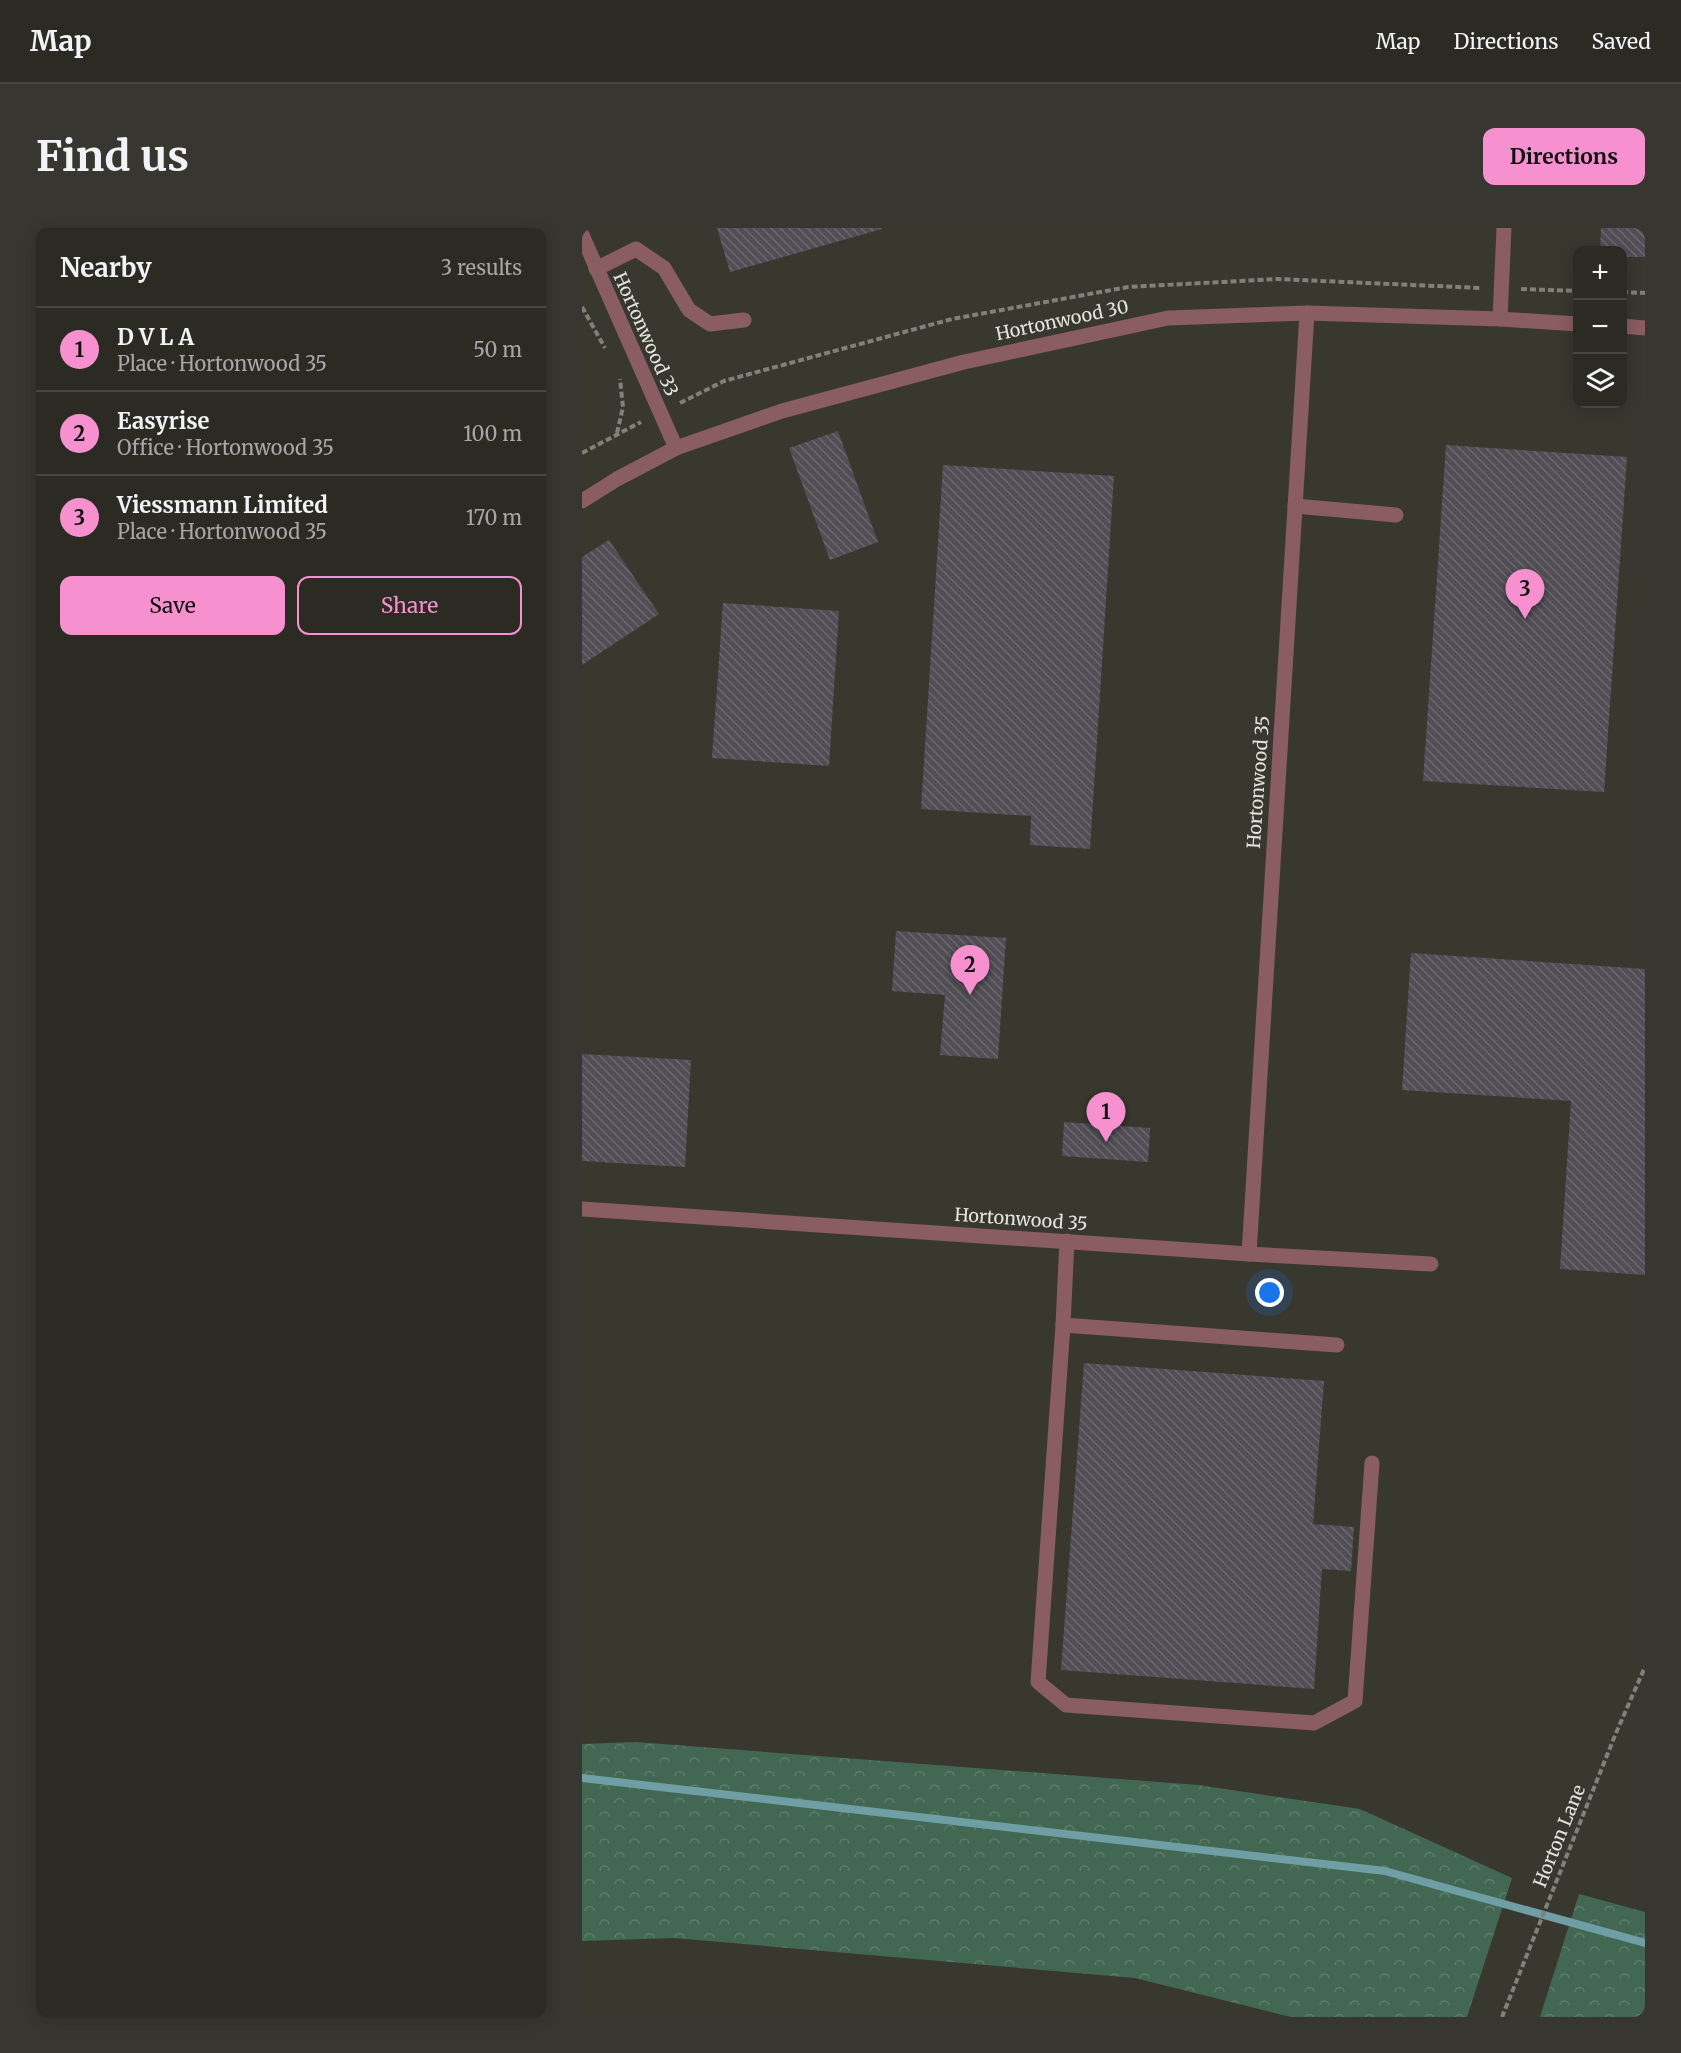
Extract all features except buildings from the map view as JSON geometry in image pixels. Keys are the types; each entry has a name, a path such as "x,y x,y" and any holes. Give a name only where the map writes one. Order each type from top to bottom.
{"street":[{"path":"1500,319 1504,228"},
{"name":"Hortonwood 33","path":"582,235 676,448"},
{"path":"596,269 636,249 663,268 689,310 710,324 744,320"},
{"name":"Hortonwood 30","path":"582,501 617,479 676,448 782,411 953,365 1156,320 1307,313 1573,324"},
{"name":"Hortonwood 35","path":"1249,1254 1307,313"},
{"path":"1627,326 1645,328"},
{"path":"1295,506 1396,515"},
{"name":"Hortonwood 35","path":"582,1209 1431,1264"},
{"path":"1067,1241 1038,1682 1066,1705 1314,1722 1355,1701 1372,1463"},
{"path":"1063,1325 1337,1345"}],"path":[{"path":"1627,292 1645,292"},
{"path":"582,307 607,351"},
{"path":"616,434 623,407 619,372"},
{"name":"Horton Lane","path":"1502,2017 1616,1733 1645,1667"}],"green space":[{"path":"636,1742 1198,1785 1360,1809 1512,1878 1467,2017 1291,2017 1135,1978 674,1938 582,1941 582,1744"},
{"path":"1579,1894 1645,1912 1645,2017 1540,2017"}],"waterway":[{"path":"582,1778 1385,1871 1645,1943"}],"place":[{"name":"Viessmann Limited","path":"1525,619"},
{"name":"Easyrise","path":"970,995"},
{"name":"D V L A","path":"1106,1142"}]}
